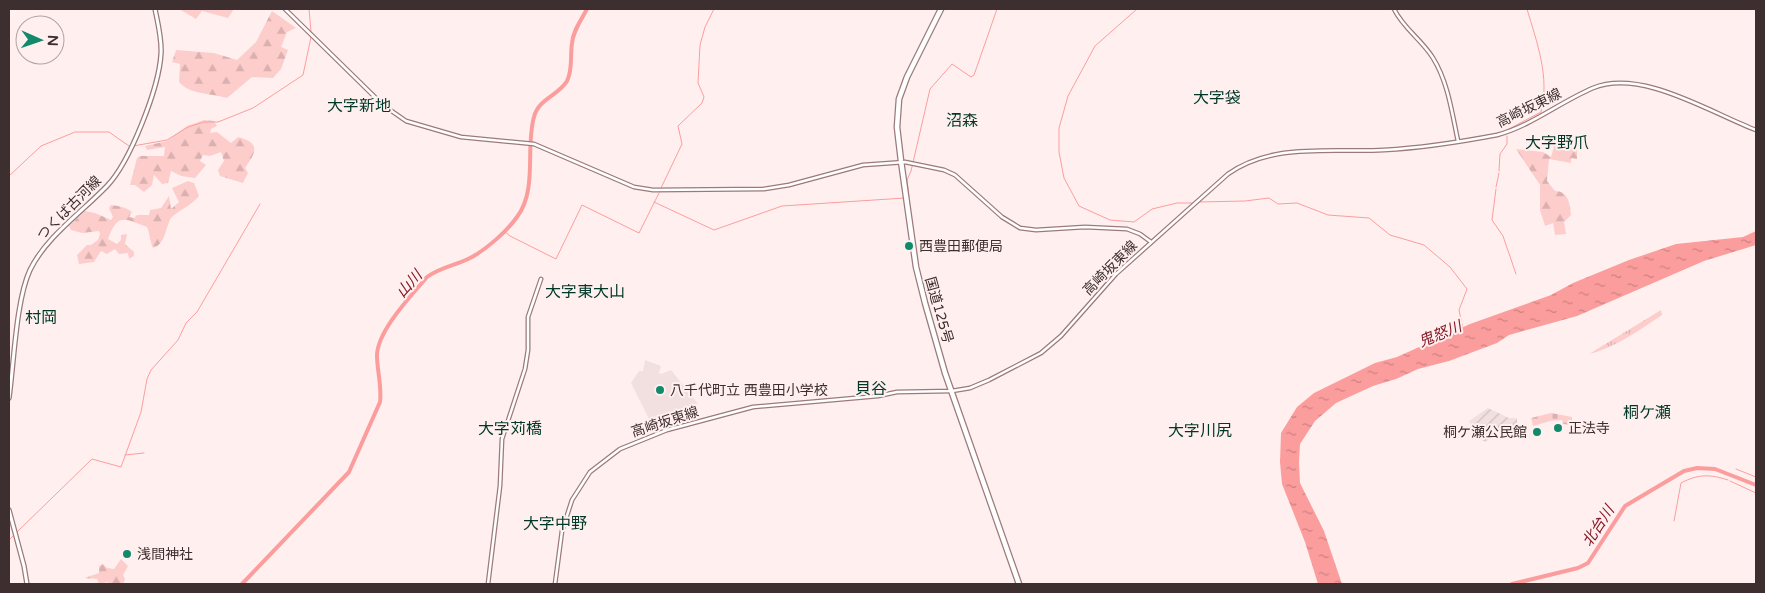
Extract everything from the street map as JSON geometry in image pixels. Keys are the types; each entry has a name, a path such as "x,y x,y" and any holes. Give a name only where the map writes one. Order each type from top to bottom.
{"highway":[{"name":"国道125号","path":"941,9 906,77 899,99 897,127 901,162 918,277 952,391 1019,584"}],"main road":[{"name":"つくば古河線","path":"9,398 10,377 22,298 30,271 45,248 115,177 148,110 161,54 160,35 155,9"},
{"path":"9,510 27,584"}],"street":[{"path":"285,9 397,116 419,126 453,136 534,144 624,184 653,190 774,188 844,169 901,162 944,170 956,175 1002,217 1020,228 1032,230 1077,227 1120,229 1134,232 1151,242"},
{"path":"1394,9 1404,25 1427,50 1437,65 1444,82 1458,141"},
{"name":"高崎坂東線","path":"555,584 563,523 572,500 590,472 620,448 668,430 755,406 872,397 903,392 952,391 980,384 1046,350 1061,336 1116,274 1151,242 1228,174 1256,160 1298,151 1384,150 1505,133 1592,88 1615,84 1655,88 1756,130"},
{"path":"488,584 500,486 502,443 525,369 528,350 528,317 541,279"}],"shaded area":[{"name":"八千代町立 西豊田小学校","path":"645,360 661,366 659,373 661,374 671,370 698,404 650,421 631,383 639,371 643,371"},
{"path":"1488,408 1509,418 1517,418 1517,424 1495,434 1486,442 1477,438 1469,421"}],"green space":[{"path":"179,9 234,9 228,18 202,11 196,19"},
{"path":"272,11 296,28 287,32 281,47 288,50 281,69 273,78 252,77 227,98 189,89 179,82 180,64 172,62 176,50 214,53 237,60 256,42"},
{"path":"204,120 214,121 217,126 211,129 210,133 217,132 231,143 238,137 245,139 253,145 254,152 245,168 248,173 243,183 220,176 218,170 224,161 221,152 210,156 203,155 200,161 206,165 195,178 181,176 171,171 168,183 162,184 154,175 152,185 144,192 135,185 130,185 137,158 140,156 164,156 165,147 147,150 145,146 167,141 187,126"},
{"path":"1556,140 1577,150 1577,159 1571,158 1571,163 1549,159 1547,181 1555,191 1566,195 1571,215 1564,222 1566,234 1555,235 1553,223 1545,226 1540,210 1540,185 1516,149 1543,152 1551,157"},
{"path":"188,181 194,183 199,196 171,218 163,239 157,246 153,248 147,227 123,220 115,225 108,239 117,244 121,240 121,235 127,234 125,244 134,252 134,256 129,259 128,253 119,254 115,249 107,254 101,251 94,262 79,264 77,255 87,245 91,245 98,240 100,234 99,231 82,233 71,230 69,226 85,211 111,220 113,217 109,208 111,205 130,210 132,212 129,217 134,218 137,215 149,215 150,210 161,208 169,196 171,209 179,202 172,188"},
{"path":"1661,310 1662,315 1637,332 1618,343 1589,354"},
{"path":"1551,413 1572,417 1572,425 1563,424 1562,420 1533,426 1531,418"},
{"path":"121,559 128,566 123,575 125,579 123,584 109,584 108,582 99,584 97,579 84,578 99,573 99,566 103,564 107,568 114,569"}],"water":[{"path":"1756,231 1756,245 1704,261 1577,316 1509,335 1497,343 1449,361 1418,369 1396,379 1373,386 1336,403 1315,421 1300,444 1300,483 1324,531 1342,584 1318,584 1305,542 1282,484 1280,462 1281,433 1297,407 1314,393 1375,363 1397,357 1470,324 1551,295 1573,283 1629,260 1676,244 1743,237"}],"waterway":[{"path":"309,9 311,31"},
{"name":"山川","path":"242,584 349,472 380,402 377,355 379,345 389,324 404,303 427,277 467,260 478,253 503,233 517,217 527,194 530,142 536,111 544,101 559,90 567,81 571,67 571,48 574,34 587,9"},
{"path":"661,188 682,144 678,126 702,103 704,97 698,83 700,45 705,27 714,9"},
{"path":"909,197 907,180 911,171 930,89 952,64 971,77 974,75 997,9"},
{"path":"1137,9 1095,46 1068,96 1059,128 1059,152 1064,178 1079,206 1110,220 1134,222 1152,209 1177,203 1192,203"},
{"path":"1507,130 1541,112 1544,86 1543,73 1527,9"},
{"path":"133,146 167,140 188,127 204,122 218,122 253,108 303,75 311,37"},
{"path":"9,176 41,146 75,132 109,132 129,146"},
{"path":"1499,171 1500,154 1507,144 1507,136"},
{"path":"1496,187 1499,173"},
{"path":"1496,189 1492,220 1503,236 1516,274"},
{"path":"504,231 510,236 556,259 582,205 639,233 659,193"},
{"path":"654,202 714,230 782,206 905,198"},
{"name":"鬼怒川","path":"1200,202 1245,201 1269,198 1278,204 1297,203 1328,215 1369,218 1390,235 1424,245 1450,267 1467,289 1459,310 1463,329"},
{"path":"17,532 92,459 121,467 141,412 147,379 151,370 178,340 186,323 197,312 260,204"},
{"path":"125,455 144,453"},
{"name":"北台川","path":"1512,584 1578,568 1588,563 1625,506 1684,471 1697,468 1715,469 1756,485"},
{"path":"1736,469 1756,477"},
{"path":"1674,521 1681,483 1704,476 1728,480"},
{"path":"1730,481 1756,493"},
{"path":"9,540 14,535"}],"place":[{"name":"西豊田郵便局","path":"909,246"},
{"name":"八千代町立 西豊田小学校","path":"660,390"},
{"name":"正法寺","path":"1558,428"},
{"name":"桐ケ瀬公民館","path":"1537,432"},
{"name":"浅間神社","path":"127,554"}],"district":[{"name":"大字袋","path":"1217,98"},
{"name":"大字新地","path":"359,106"},
{"name":"沼森","path":"962,121"},
{"name":"大字野爪","path":"1557,143"},
{"name":"大字東大山","path":"585,292"},
{"name":"村岡","path":"41,318"},
{"name":"貝谷","path":"871,389"},
{"name":"桐ケ瀬","path":"1647,413"},
{"name":"大字苅橋","path":"510,429"},
{"name":"大字川尻","path":"1200,431"},
{"name":"大字中野","path":"555,524"}]}
